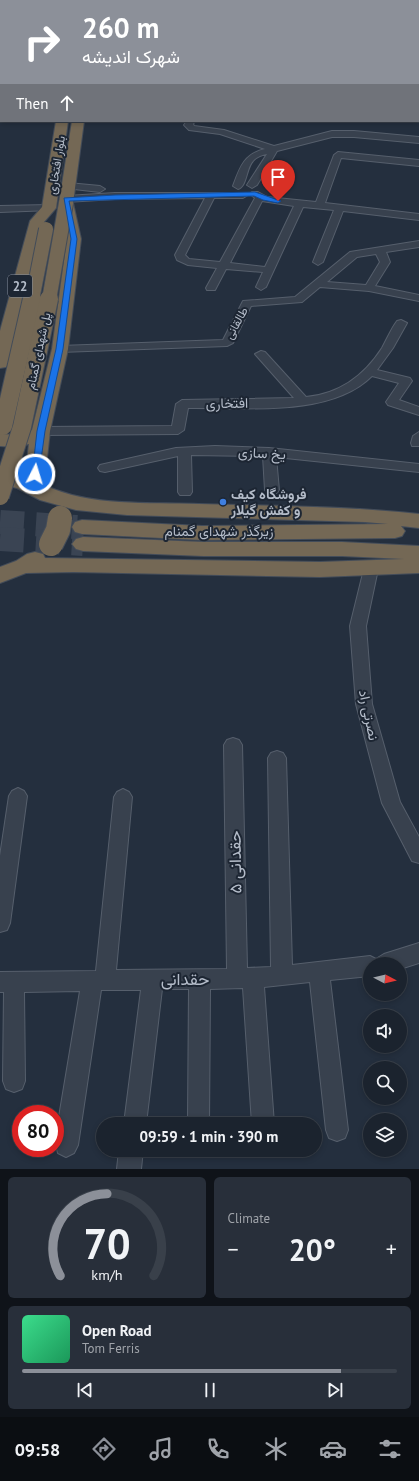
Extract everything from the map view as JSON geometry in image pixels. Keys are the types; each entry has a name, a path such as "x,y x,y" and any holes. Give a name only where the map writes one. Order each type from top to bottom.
{"highway":[{"name":"بلوار افتخاری","path":"62,122 62,199"},
{"name":"بلوار افتخاری","path":"62,199 78,122"},
{"path":"7,575 40,556 51,544 58,530 60,515 55,505 40,491 36,461 41,431 58,356 74,239 62,199"},
{"name":"22","path":"0,361 37,221 62,199"},
{"name":"پل شهدای گمنام","path":"0,434 28,321 62,199"},
{"name":"پل شهدای گمنام","path":"0,496 22,427 45,322 62,199"},
{"path":"0,361 7,366 27,372 40,370 58,356"},
{"path":"0,440 13,442 24,440 41,431"},
{"path":"0,478 18,481 76,504 127,508 364,515 419,521"},
{"name":"زیرگذر شهدای گمنام","path":"419,532 356,530 83,536 203,549 342,549 419,553"},
{"path":"7,575 115,564 371,569 419,566"}],"street":[{"path":"190,122 188,125 192,128 221,132 274,149"},
{"path":"243,195 234,191 237,187 246,162 252,156 274,149 332,134 354,134 419,140"},
{"path":"211,288 224,265 274,149"},
{"path":"319,206 338,155 419,163"},
{"path":"0,208 62,199 237,187 256,192 278,201 340,208 418,214"},
{"path":"62,199 87,189 212,195 243,195 256,192"},
{"path":"212,195 180,255 182,260 188,262 269,270"},
{"path":"261,287 300,204"},
{"path":"318,262 340,208"},
{"name":"طالقانی","path":"58,356 227,343 247,303 298,300 354,254 419,244"},
{"path":"369,288 385,262 380,250"},
{"path":"317,284 369,288 419,298"},
{"name":"افتخاری","path":"41,431 178,430 182,404 268,402 324,398 356,385 370,372 385,354 401,324"},
{"path":"261,354 302,400"},
{"path":"370,372 406,382 392,402 419,411"},
{"path":"184,452 185,492"},
{"name":"یخ سازی","path":"105,468 184,452 269,452 419,468"},
{"path":"269,452 272,490"},
{"name":"نصرتی راد","path":"371,569 358,626 364,704 391,803 419,855"},
{"name":"حقدانی ۵","path":"233,746 245,978 262,1117"},
{"path":"277,758 282,976"},
{"path":"0,923 18,796"},
{"path":"66,1145 99,979 123,797"},
{"path":"406,957 419,953"},
{"name":"حقدانی","path":"7,982 99,979 245,978 282,976 363,967"},
{"path":"319,972 337,1130"},
{"path":"136,1117 153,979"},
{"path":"199,1117 200,979"},
{"path":"7,982 14,1081"},
{"path":"129,1169 131,1157"}],"tunnel":[{"path":"0,522 77,527"},
{"path":"0,539 83,544"}],"place":[{"name":"فروشگاه کیف و کفش گیلار","path":"223,502"}],"route":[{"path":"35,474 41,431 45,420 60,349 74,239 66,199 115,196 255,194 265,199 278,201"}]}
